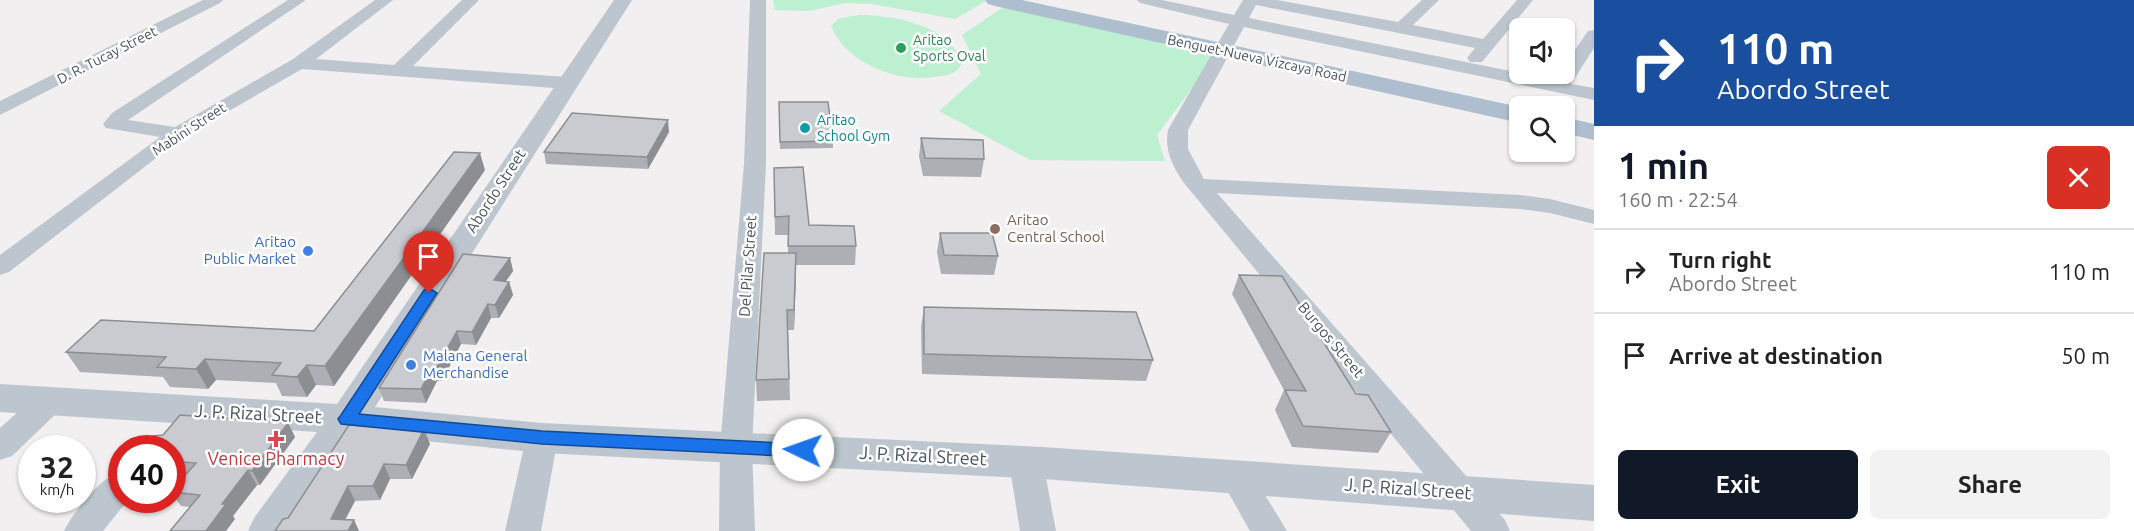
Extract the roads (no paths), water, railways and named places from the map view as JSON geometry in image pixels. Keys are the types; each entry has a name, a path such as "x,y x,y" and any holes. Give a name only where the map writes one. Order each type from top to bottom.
{"main road":[{"name":"Benguet-Nueva Vizcaya Road","path":"995,0 1509,113"},
{"path":"1575,128 1594,132"}],"street":[{"name":"D. R. Tucay Street","path":"0,109 215,0"},
{"path":"179,134 116,126 113,122 298,0"},
{"name":"Mabini Street","path":"0,267 179,134 299,63 385,0"},
{"path":"398,71 471,0"},
{"name":"Abordo Street","path":"270,531 347,419 623,0"},
{"name":"Del Pilar Street","path":"737,531 736,447 755,164 758,0"},
{"path":"1145,0 1594,94"},
{"path":"1224,50 1238,20 1252,0 1487,45"},
{"path":"1401,28 1431,0"},
{"path":"1469,68 1525,0"},
{"path":"1559,87 1594,35"},
{"name":"Burgos Street","path":"1224,50 1178,130 1177,151 1198,185 1492,531"},
{"path":"299,63 567,83"},
{"path":"1198,185 1520,202 1550,206 1594,217"},
{"name":"J. P. Rizal Street","path":"0,398 50,401 176,422 347,419 542,438 1026,462 1594,502"},
{"path":"0,447 50,401"},
{"path":"523,531 542,438"},
{"path":"1026,462 1038,531"},
{"path":"1236,476 1269,531"},
{"path":"82,531 108,500"}],"place":[{"name":"Aritao Sports Oval","path":"901,48"},
{"name":"Aritao School Gym","path":"805,128"},
{"name":"Aritao Central School","path":"995,229"},
{"name":"Aritao Public Market","path":"308,251"},
{"name":"Malana General Merchandise","path":"411,365"},
{"name":"Venice Pharmacy","path":"276,439"}]}
